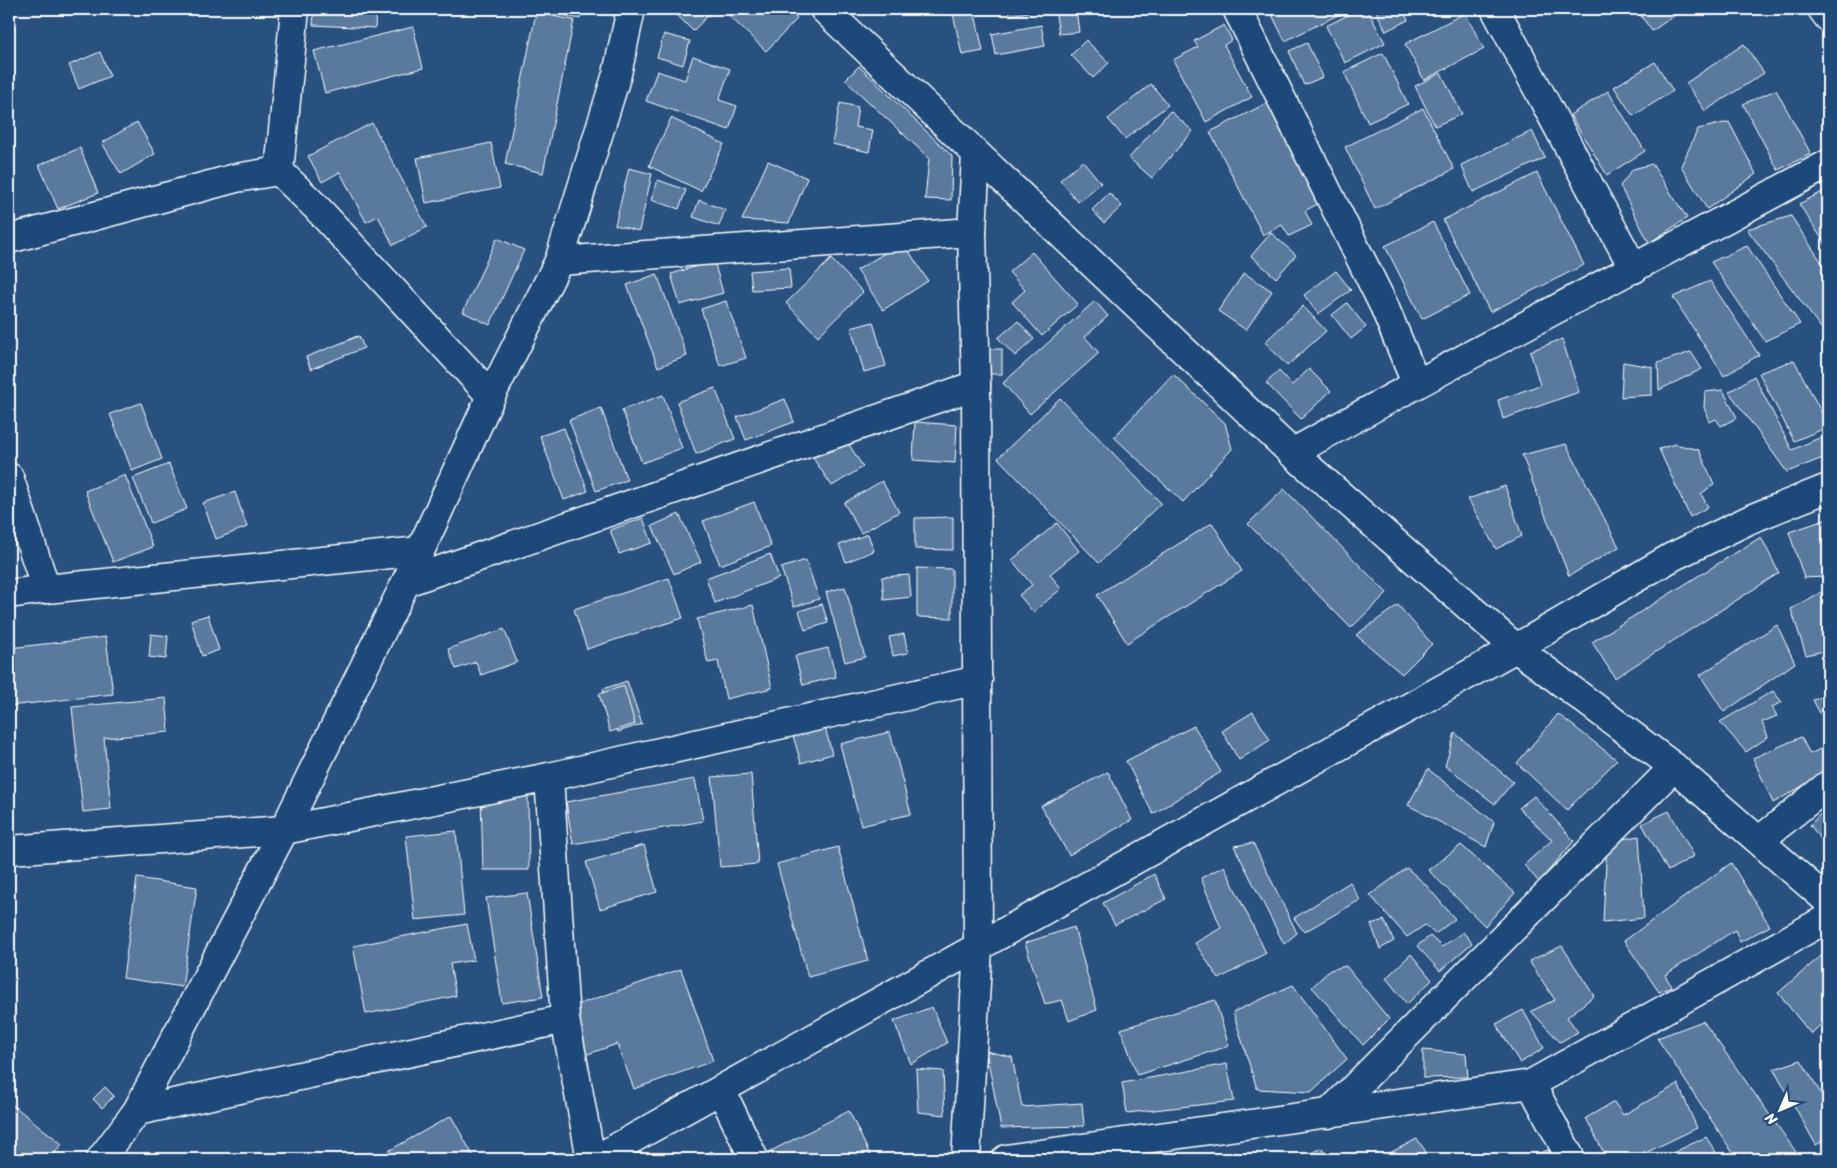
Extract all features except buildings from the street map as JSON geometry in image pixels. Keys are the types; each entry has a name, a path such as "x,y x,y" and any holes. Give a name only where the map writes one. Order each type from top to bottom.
{"street":[{"path":"279,171 295,9"},
{"path":"101,1159 137,1111 284,830 406,582 491,396 559,261 616,74 630,9"},
{"path":"824,9 1292,453 1516,648 1674,767 1828,901"},
{"path":"1237,9 1384,306 1416,383"},
{"path":"1495,9 1634,269"},
{"path":"1822,9 1828,17"},
{"path":"966,1159 978,947 976,385 972,232 976,154"},
{"path":"1292,453 1416,383 1634,269 1828,164"},
{"path":"9,239 236,178 279,171"},
{"path":"279,171 316,207 491,396"},
{"path":"559,261 972,232"},
{"path":"406,582 976,385"},
{"path":"9,477 46,589"},
{"path":"596,1159 1516,648 1672,557 1753,518 1828,488"},
{"path":"9,594 420,551"},
{"path":"9,850 284,830 549,777 978,680"},
{"path":"1328,1114 1674,767"},
{"path":"549,777 565,1019 591,1159"},
{"path":"1760,840 1828,786"},
{"path":"1006,1159 1531,1084 1828,918"},
{"path":"137,1111 565,1019"},
{"path":"1531,1084 1571,1159"},
{"path":"720,1090 754,1159"}]}
